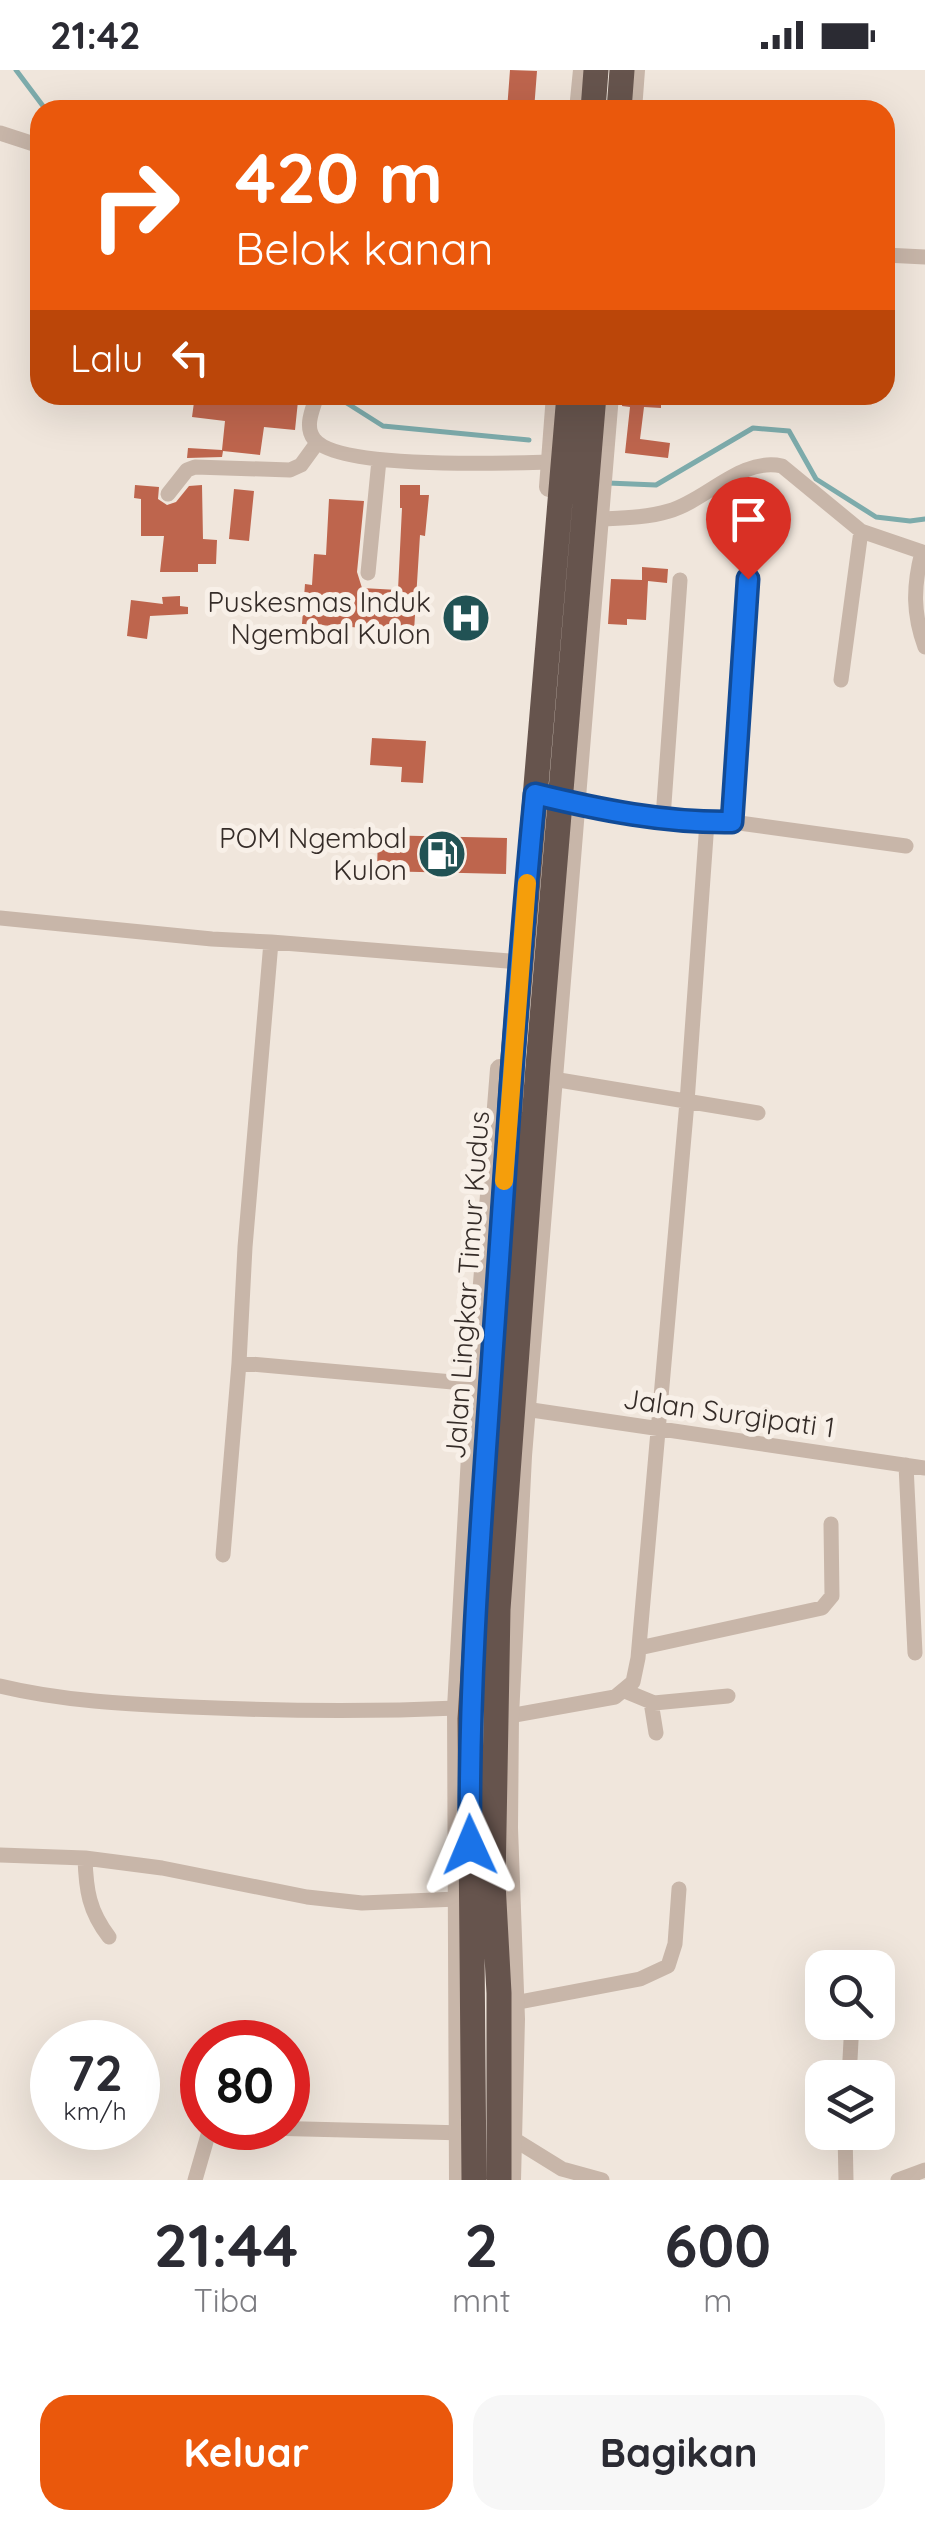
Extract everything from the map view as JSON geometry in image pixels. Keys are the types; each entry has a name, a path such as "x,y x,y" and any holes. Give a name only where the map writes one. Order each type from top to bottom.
{"highway":[{"path":"594,100 596,70"},
{"path":"622,70 627,100"},
{"name":"Jalan Lingkar Timur Kudus","path":"474,2180 486,2133 500,1993 493,1883 498,1609 569,405"},
{"name":"Jalan Lingkar Timur Kudus","path":"498,2180 486,2133 470,1719 515,962 549,797 593,405"}],"street":[{"path":"580,100 582,70"},
{"path":"629,100 635,70"},
{"path":"631,100 651,70"},
{"path":"0,133 30,143"},
{"path":"895,255 925,256"},
{"path":"314,405 309,423 317,444"},
{"path":"459,2180 486,2133 514,2003 509,1716 526,1409 553,1079 549,797 551,462 555,405"},
{"path":"549,797 599,519 608,405"},
{"path":"317,444 378,460 551,462"},
{"path":"168,494 187,470 195,467 290,470 301,465 317,444"},
{"path":"368,573 378,460"},
{"path":"599,519 667,512 747,469 782,466 861,530 923,553 914,596 925,647"},
{"path":"841,680 861,530"},
{"path":"732,822 748,579"},
{"path":"664,818 680,580"},
{"path":"549,797 664,818 732,822 906,846"},
{"path":"509,1716 614,1697 633,1682 640,1648 707,822"},
{"path":"0,918 515,962 474,1384 458,1708 457,1898 486,2133 511,2180"},
{"path":"223,1555 270,942"},
{"path":"553,1079 758,1114"},
{"path":"239,1362 474,1384"},
{"name":"Jalan Surgipati 1","path":"526,1409 925,1468"},
{"path":"906,1465 915,1653"},
{"path":"640,1648 822,1608 830,1602 833,1589 831,1524"},
{"path":"0,1686 47,1696 140,1704 270,1710 458,1708"},
{"path":"624,1691 651,1702 728,1696"},
{"path":"651,1702 656,1734"},
{"path":"0,1855 85,1858 162,1868 344,1902 457,1898"},
{"path":"85,1858 86,1895 94,1918 108,1937"},
{"path":"514,2003 640,1979 668,1966 675,1944 678,1889"},
{"path":"310,2129 486,2133 562,2170 602,2180"},
{"path":"195,2180 204,2150"},
{"path":"845,2150 846,2180"},
{"path":"898,2180 925,2170"}],"building":[{"path":"510,70 537,71 535,100 508,100"},
{"path":"194,405 298,405 295,430 264,427 260,455 223,451 222,457 187,458 188,448 222,450 225,421 192,417"},
{"path":"661,405 644,407 640,439 670,443 668,458 625,453 630,407 622,406"},
{"path":"135,485 159,487 158,499 167,505 176,502 189,486 202,485 203,539 217,540 216,564 198,564 198,572 160,572 164,536 141,536 141,499 134,498"},
{"path":"400,485 420,485 420,495 429,495 425,536 420,535 414,631 302,624 305,584 312,585 314,554 326,555 329,499 364,501 357,572 362,588 398,590"},
{"path":"234,489 254,491 249,541 229,539"},
{"path":"642,567 668,569 667,583 648,581 646,620 608,624 611,579 642,580"},
{"path":"180,596 180,606 188,607 188,614 150,616 147,639 127,636 131,600 163,604 162,597"},
{"path":"372,738 426,741 423,783 401,782 402,767 370,765"},
{"name":"POM Ngembal Kulon","path":"378,835 507,838 506,874 377,871"}],"waterway":[{"path":"16,70 38,100"},
{"path":"350,405 383,426 529,440"},
{"path":"608,483 656,485 753,428 789,431 816,479 876,517 925,519"}],"slow traffic":[{"path":"504,1181 527,883"}],"place":[{"name":"Puskesmas Induk Ngembal Kulon","path":"466,618"},
{"name":"POM Ngembal Kulon","path":"442,854"}],"route":[{"path":"470,1845 469,1750 476,1602 535,794 613,812 686,822 732,822 748,579"}]}
